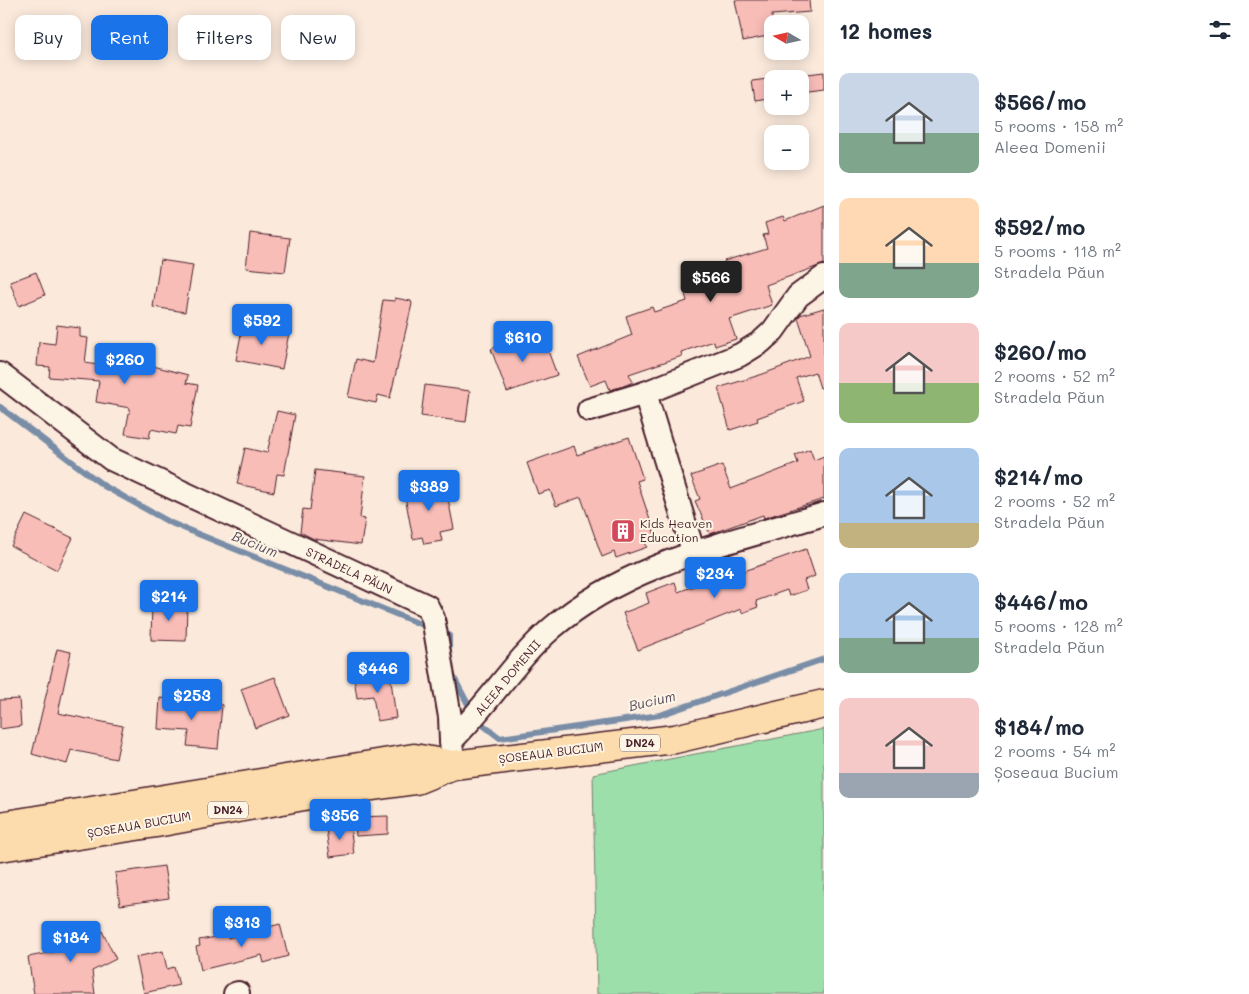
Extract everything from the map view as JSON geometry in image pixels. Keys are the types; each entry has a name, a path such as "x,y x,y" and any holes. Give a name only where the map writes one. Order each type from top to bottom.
{"main road":[{"name":"ȘOSEAUA BUCIUM","path":"0,826 452,753 674,738 824,704"},
{"name":"ȘOSEAUA BUCIUM","path":"0,847 147,824 309,795 416,780 452,753"}],"street":[{"path":"589,410 645,393 740,355 761,342 773,331 798,296 824,277"},
{"name":"STRADELA PĂUN","path":"0,374 111,459 427,606 433,618 436,645 450,717 452,753"},
{"path":"645,393 694,554"},
{"name":"ALEEA DOMENII","path":"452,753 471,722 526,653 553,627 614,586 694,554 824,514"}],"green space":[{"path":"824,729 824,994 597,994 593,774"}],"building":[{"path":"735,0 809,0 810,12 764,15 764,37 743,41"},
{"path":"824,72 824,90 809,92 809,74"},
{"path":"764,80 764,99 755,101 752,81"},
{"path":"824,205 824,264 766,285 772,305 729,319 736,339 715,346 714,341 681,352 682,356 629,374 633,382 626,385 610,390 606,380 590,386 578,357 632,335 626,316 652,307 654,312 687,301 684,290 728,274 724,261 767,248 763,235 768,234 765,223 783,217 785,221"},
{"path":"250,233 290,238 285,272 246,268"},
{"path":"160,260 193,265 185,312 153,307"},
{"path":"36,272 45,295 19,306 10,282"},
{"path":"395,298 411,301 412,304 390,398 378,395 376,403 348,397 356,359 373,363 383,300 395,301"},
{"path":"824,308 824,387 820,388 815,372 796,378 804,401 757,418 758,421 730,430 718,388 763,374 810,356 798,318 800,315"},
{"path":"243,324 289,333 282,369 236,360"},
{"path":"57,325 80,328 80,337 88,338 85,363 116,368 118,357 188,375 186,383 198,385 190,428 178,426 176,434 151,429 149,438 125,434 130,408 96,402 99,381 49,377 50,367 37,366 39,342 55,344"},
{"path":"530,334 534,344 544,340 557,375 507,392 491,349"},
{"path":"425,385 470,391 466,422 421,416"},
{"path":"277,411 295,415 284,475 277,474 274,492 237,484 245,448 267,453"},
{"path":"629,437 643,479 637,481 656,538 645,542 647,547 616,558 614,552 602,557 581,497 556,506 550,490 538,494 527,463 574,446 577,455"},
{"path":"810,449 814,460 824,456 824,499 764,518 763,515 710,534 695,501 700,499 691,476 722,465 731,489 798,463 795,455"},
{"path":"315,470 365,476 360,518 365,519 361,545 314,539 300,532 303,509 310,510"},
{"path":"445,483 454,529 440,532 442,541 424,544 422,537 413,539 404,491"},
{"path":"26,515 73,538 57,570 11,546"},
{"path":"806,549 815,576 804,580 807,590 789,596 787,590 756,601 758,607 742,613 741,609 638,650 623,613 649,603 646,593 675,582 678,592 735,571 736,574"},
{"path":"152,603 187,605 186,641 151,640"},
{"path":"57,649 71,652 58,713 123,726 116,759 71,750 67,764 32,754"},
{"path":"390,673 396,718 377,721 373,696 357,698 354,678"},
{"path":"275,677 289,715 255,728 241,689"},
{"path":"160,698 222,705 218,749 187,746 189,731 158,729"},
{"path":"19,699 21,726 0,729 0,700"},
{"path":"388,816 388,834 356,836 355,817"},
{"path":"350,825 354,854 330,857 326,829"},
{"path":"164,866 169,898 120,905 115,873"},
{"path":"280,924 288,956 264,963 262,955 201,970 196,947 200,946 199,940 228,935 228,938"},
{"path":"80,925 84,933 99,925 116,959 92,971 95,994 34,994 28,957 59,951 56,938"},
{"path":"163,951 167,969 174,967 179,985 144,993 136,957"}],"waterway":[{"name":"Bucium","path":"0,407 104,486 171,523 430,628"},
{"name":"Bucium","path":"441,632 449,635 449,652"},
{"name":"Bucium","path":"483,725 500,738 660,715 824,659"},
{"name":"Bucium","path":"452,674 470,708"}],"place":[{"name":"Kids Heaven Education","path":"623,531"}]}
